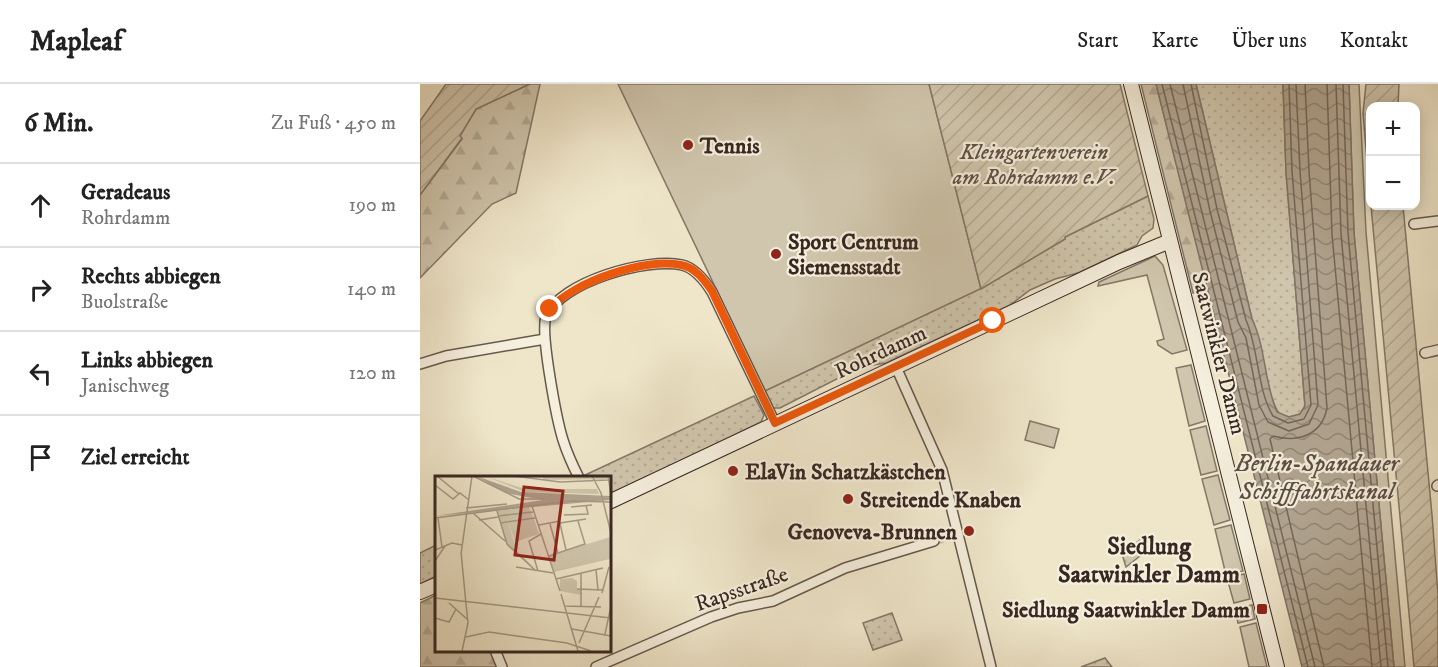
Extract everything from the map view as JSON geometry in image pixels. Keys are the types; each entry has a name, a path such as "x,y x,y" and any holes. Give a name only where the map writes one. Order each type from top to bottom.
{"main road":[{"name":"Saatwinkler Damm","path":"1131,84 1277,667"},
{"name":"Rohrdamm","path":"610,502 1119,262 1170,241"},
{"path":"420,592 435,585"}],"street":[{"path":"1414,224 1438,221"},
{"path":"578,476 561,437 544,324 550,309 563,295 579,286 622,271 680,264 697,273 712,291 775,423"},
{"path":"420,364 446,356 545,339"},
{"path":"1425,353 1438,350"},
{"path":"896,367 932,443 991,667"},
{"path":"948,537 958,535"},
{"name":"Rapsstraße","path":"596,667 711,617 738,608 773,601 845,567 934,541"},
{"path":"495,652 502,667"}],"green space":[{"path":"446,84 530,84 476,109 460,136 462,138 420,195 420,121"},
{"path":"530,84 540,84 516,193 492,204 420,278 420,195 462,139 459,137 476,109"},
{"name":"Sport Centrum Siemensstadt","path":"618,84 929,84 981,289 765,391"},
{"name":"Kleingartenverein am Rohrdamm e.V.","path":"929,84 1120,84 1148,196 1065,237 981,289"},
{"path":"1141,84 1156,84 1208,289 1193,293"},
{"path":"1196,84 1283,84 1286,172 1305,406 1300,414 1289,417 1281,415 1272,398"},
{"path":"1349,84 1359,84 1366,232 1405,667 1394,667 1354,233"},
{"path":"1366,84 1399,84 1398,102 1366,102 1366,149 1363,113"},
{"path":"1148,196 1154,219 1153,228 1142,236 1137,245 1078,273 1055,279 1030,290 1010,305 886,363 860,367 780,408 773,408 765,391 980,289 1065,237"},
{"path":"1371,210 1403,210 1432,515 1438,595 1438,667 1414,667"},
{"path":"1155,256 1163,265 1187,350 1172,354 1158,345 1157,341 1164,339 1147,275 1098,286 1099,282"},
{"path":"1191,365 1205,421 1189,426 1176,368"},
{"path":"754,396 764,415 761,422 610,495 610,476 583,476"},
{"path":"1030,421 1059,429 1054,448 1025,440"},
{"path":"1206,426 1217,471 1201,475 1190,430"},
{"path":"1218,475 1230,520 1214,525 1202,479"},
{"path":"1231,525 1243,571 1226,575 1215,529"},
{"path":"1146,535 1154,545 1126,567 1122,554"},
{"path":"435,546 435,576 420,584 420,553"},
{"path":"1244,574 1250,599 1234,603 1227,578"},
{"path":"435,596 435,652 492,652 500,667 420,667 420,603"},
{"path":"1252,605 1255,619 1238,623 1235,609"},
{"path":"892,613 902,640 873,650 863,623"},
{"path":"1256,623 1267,667 1249,667 1240,627"},
{"path":"1105,658 1112,667 1081,667"}],"water":[{"name":"Berlin-Spandauer Schifffahrtskanal","path":"1156,84 1196,84 1273,401 1277,412 1289,417 1300,414 1305,406 1286,172 1283,84 1349,84 1354,233 1394,667 1302,667"}],"tunnel":[{"path":"934,541 948,537"}],"place":[{"name":"Tennis","path":"688,145"},
{"name":"Sport Centrum Siemensstadt","path":"776,254"},
{"name":"ElaVin Schatzkästchen","path":"733,471"},
{"name":"Streitende Knaben","path":"848,499"},
{"name":"Genoveva-Brunnen","path":"969,531"},
{"name":"Siedlung Saatwinkler Damm","path":"1262,609"}],"district":[{"name":"Siedlung Saatwinkler Damm","path":"1149,560"}],"route":[{"path":"550,309 563,295 579,286 622,271 680,264 687,267 697,273 712,291 775,423 993,321"}]}
